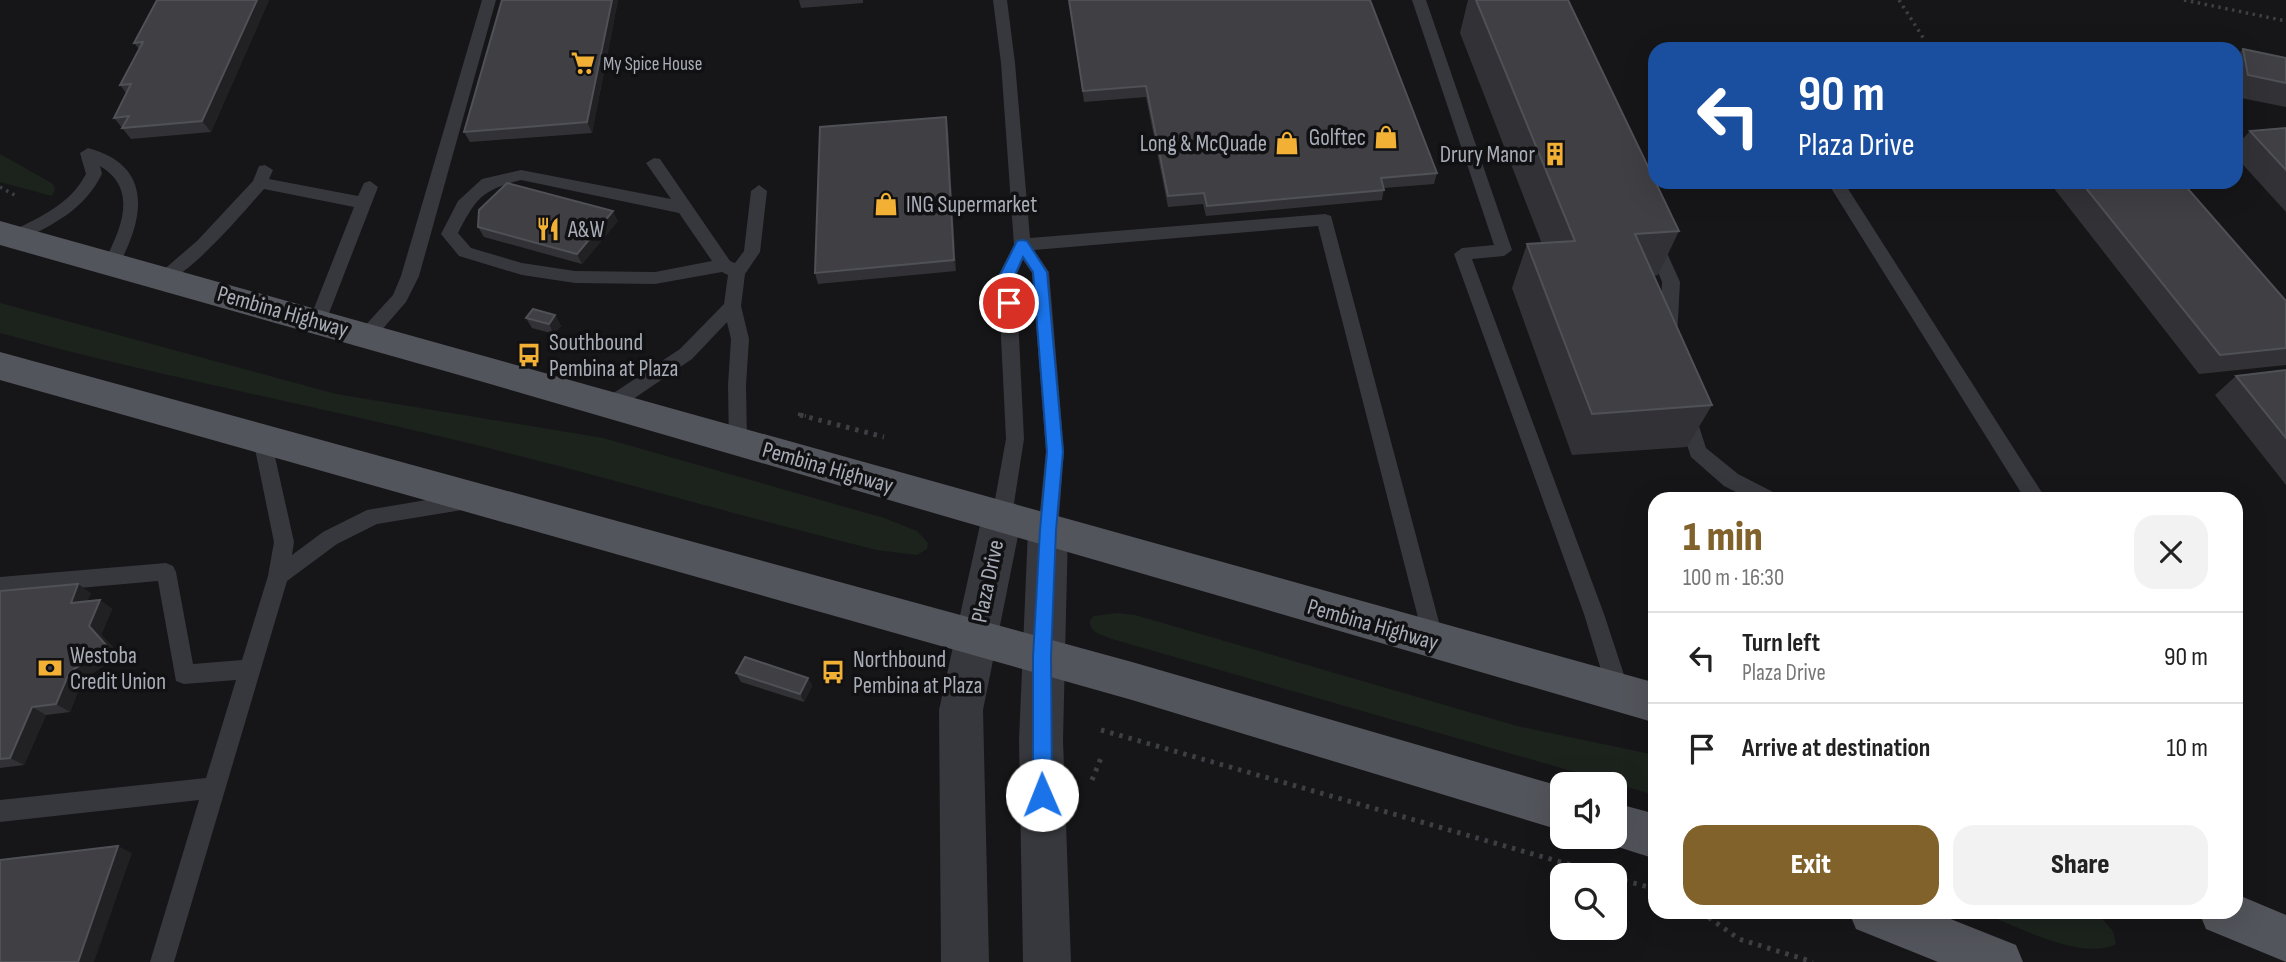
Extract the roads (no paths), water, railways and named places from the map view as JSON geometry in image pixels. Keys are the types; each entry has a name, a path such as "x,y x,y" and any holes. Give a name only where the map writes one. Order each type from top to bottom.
{"main road":[{"name":"Pembina Highway","path":"7,235 318,321 1637,698"},
{"path":"2,368 483,499 1042,657 1550,805"},
{"path":"1627,829 1648,835"},
{"path":"1891,919 1999,962"},
{"path":"2239,919 2286,939"}],"street":[{"name":"Plaza Drive","path":"965,962 961,709 1002,516"},
{"name":"Plaza Drive","path":"1047,962 1041,740 1048,530"}],"lane":[{"path":"367,335 400,298 410,276 489,0"},
{"name":"Plaza Drive","path":"1000,0 1009,63 1022,245 1040,272 1055,452 1048,530"},
{"path":"1419,0 1504,250 1462,254 1594,614 1637,698"},
{"path":"7,235 69,208 84,194 94,174 88,153 116,170 124,178 128,188 131,209 129,224 111,264"},
{"path":"654,163 730,269 732,306 740,339 737,385 738,442"},
{"path":"685,208 521,175 488,183 464,205 449,234 465,252 522,269 575,277 655,278 730,269 752,252 759,191"},
{"path":"163,278 203,245 263,177 367,195 318,321"},
{"path":"1840,189 2032,492"},
{"path":"1022,245 1325,220 1434,641"},
{"path":"1648,230 1671,282 1668,353"},
{"name":"Plaza Drive","path":"1002,516 1015,439 1007,275 1022,245"},
{"path":"610,405 687,354 732,306"},
{"path":"1683,403 1698,453 1731,480 1754,492"},
{"path":"162,962 278,576 284,542 262,439"},
{"path":"278,576 330,538 374,516 483,499"},
{"path":"0,586 166,572 184,674 250,668"},
{"path":"0,811 214,788"}],"place":[{"name":"My Spice House","path":"583,63"},
{"name":"Golftec","path":"1386,137"},
{"name":"Long & McQuade","path":"1287,143"},
{"name":"Drury Manor","path":"1555,154"},
{"name":"ING Supermarket","path":"886,204"},
{"name":"A&W","path":"548,229"},
{"name":"Southbound Pembina at Plaza","path":"529,355"},
{"name":"Westoba Credit Union","path":"50,668"},
{"name":"Northbound Pembina at Plaza","path":"833,672"}]}
